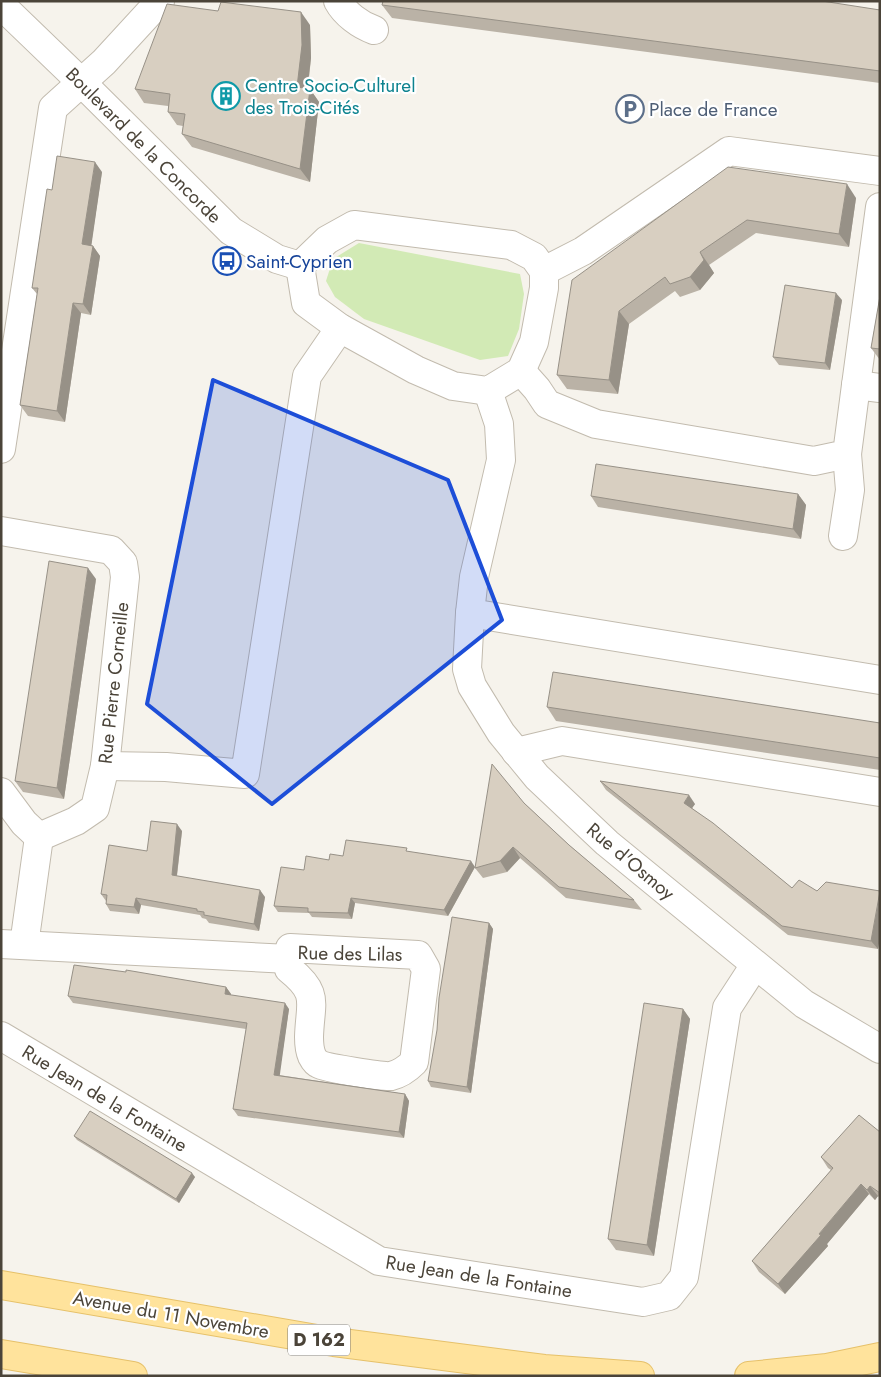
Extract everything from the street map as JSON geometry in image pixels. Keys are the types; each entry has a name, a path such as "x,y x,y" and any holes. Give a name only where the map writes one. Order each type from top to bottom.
{"main road":[{"name":"Avenue du 11 Novembre","path":"1,1285 334,1342 544,1369 640,1376"},
{"path":"1,1354 133,1376"},
{"path":"749,1376 827,1368 880,1357"}],"street":[{"path":"1,448 53,108 104,62 160,1"},
{"path":"338,1 343,10 374,30"},
{"name":"Boulevard de la Concorde","path":"1,5 82,82 231,231 277,259 300,266"},
{"path":"544,272 583,251 728,151 880,171"},
{"path":"843,536 850,490 847,454 868,386 880,207"},
{"path":"402,222 511,245 534,257 544,272 544,288 534,342 521,372 488,391 453,386 416,370 340,328 306,303 300,266 327,240 354,225 402,222"},
{"path":"105,766 166,767 245,774 307,376 340,328"},
{"path":"521,372 537,389 547,404 596,424 814,460 847,454"},
{"name":"Rue d'Osmoy","path":"488,391 499,424 501,460 474,577 467,669 472,686 501,733 537,778 608,843 804,1004 880,1049"},
{"name":"Rue Pierre Corneille","path":"1,532 111,550 123,564 125,577 105,766 95,808 76,821 38,837"},
{"path":"470,613 880,680"},
{"path":"516,752 562,740 880,792"},
{"path":"1,792 24,823 38,837 12,944"},
{"name":"Rue des Lilas","path":"12,944 290,959"},
{"name":"Rue des Lilas","path":"290,948 418,955 426,969 414,1062 399,1073 386,1076 319,1065 313,1058 309,1048 311,992 303,980 289,969 290,959 290,948"},
{"name":"Rue Jean de la Fontaine","path":"1,1036 379,1261 644,1302 669,1296 684,1277 727,1008 755,965"}],"highlighted area":[{"path":"213,380 448,480 502,620 272,804 147,704"}],"green space":[{"path":"359,243 520,274 524,294 519,329 508,356 480,360 364,319 335,297 326,281 333,259"}],"building":[{"path":"383,1 822,1 880,10 880,71 382,5"},
{"name":"Centre Socio-Culturel des Trois-Cités","path":"221,2 301,12 302,45 297,87 310,89 300,169 182,134 185,114 168,112 170,94 135,89 167,4 218,11"},
{"path":"57,156 95,162 82,244 93,246 83,304 73,303 57,411 20,405 38,288 32,288 47,189 52,190"},
{"path":"728,167 847,184 839,234 747,220 700,252 704,260 690,277 670,284 665,277 619,311 609,380 557,375 572,280"},
{"path":"785,285 836,293 825,363 773,357"},
{"path":"880,296 880,349 871,348"},
{"path":"596,464 798,494 793,529 591,496"},
{"path":"49,561 88,568 57,788 15,781"},
{"path":"553,672 880,723 880,758 547,707"},
{"path":"492,764 524,803 569,845 634,900 559,887 513,847 500,861 475,868"},
{"path":"600,781 689,795 684,803 713,823 792,888 799,880 817,891 826,882 880,891 871,941 782,926"},
{"path":"151,821 177,824 172,875 260,890 254,924 204,915 204,912 197,911 197,909 136,898 134,907 106,904 107,895 101,894 109,845 147,851"},
{"path":"346,840 407,848 406,851 471,861 444,910 351,898 348,913 308,912 308,908 274,906 281,867 304,870 306,856 329,860 330,854 343,856"},
{"path":"452,917 489,923 467,1087 428,1081 437,1030 439,998"},
{"path":"74,965 126,972 126,970 226,987 225,994 285,1003 274,1075 405,1094 399,1132 233,1109 247,1023 68,996"},
{"path":"644,1003 683,1009 647,1245 608,1239"},
{"path":"90,1111 192,1173 176,1199 74,1136"},
{"path":"859,1115 880,1132 880,1193 870,1186 867,1190 861,1184 819,1234 821,1235 778,1284 752,1261 833,1168 821,1157"}],"place":[{"name":"Centre Socio-Culturel des Trois-Cités","path":"226,96"},
{"name":"Place de France","path":"630,109"},
{"name":"Saint-Cyprien","path":"227,261"}]}
